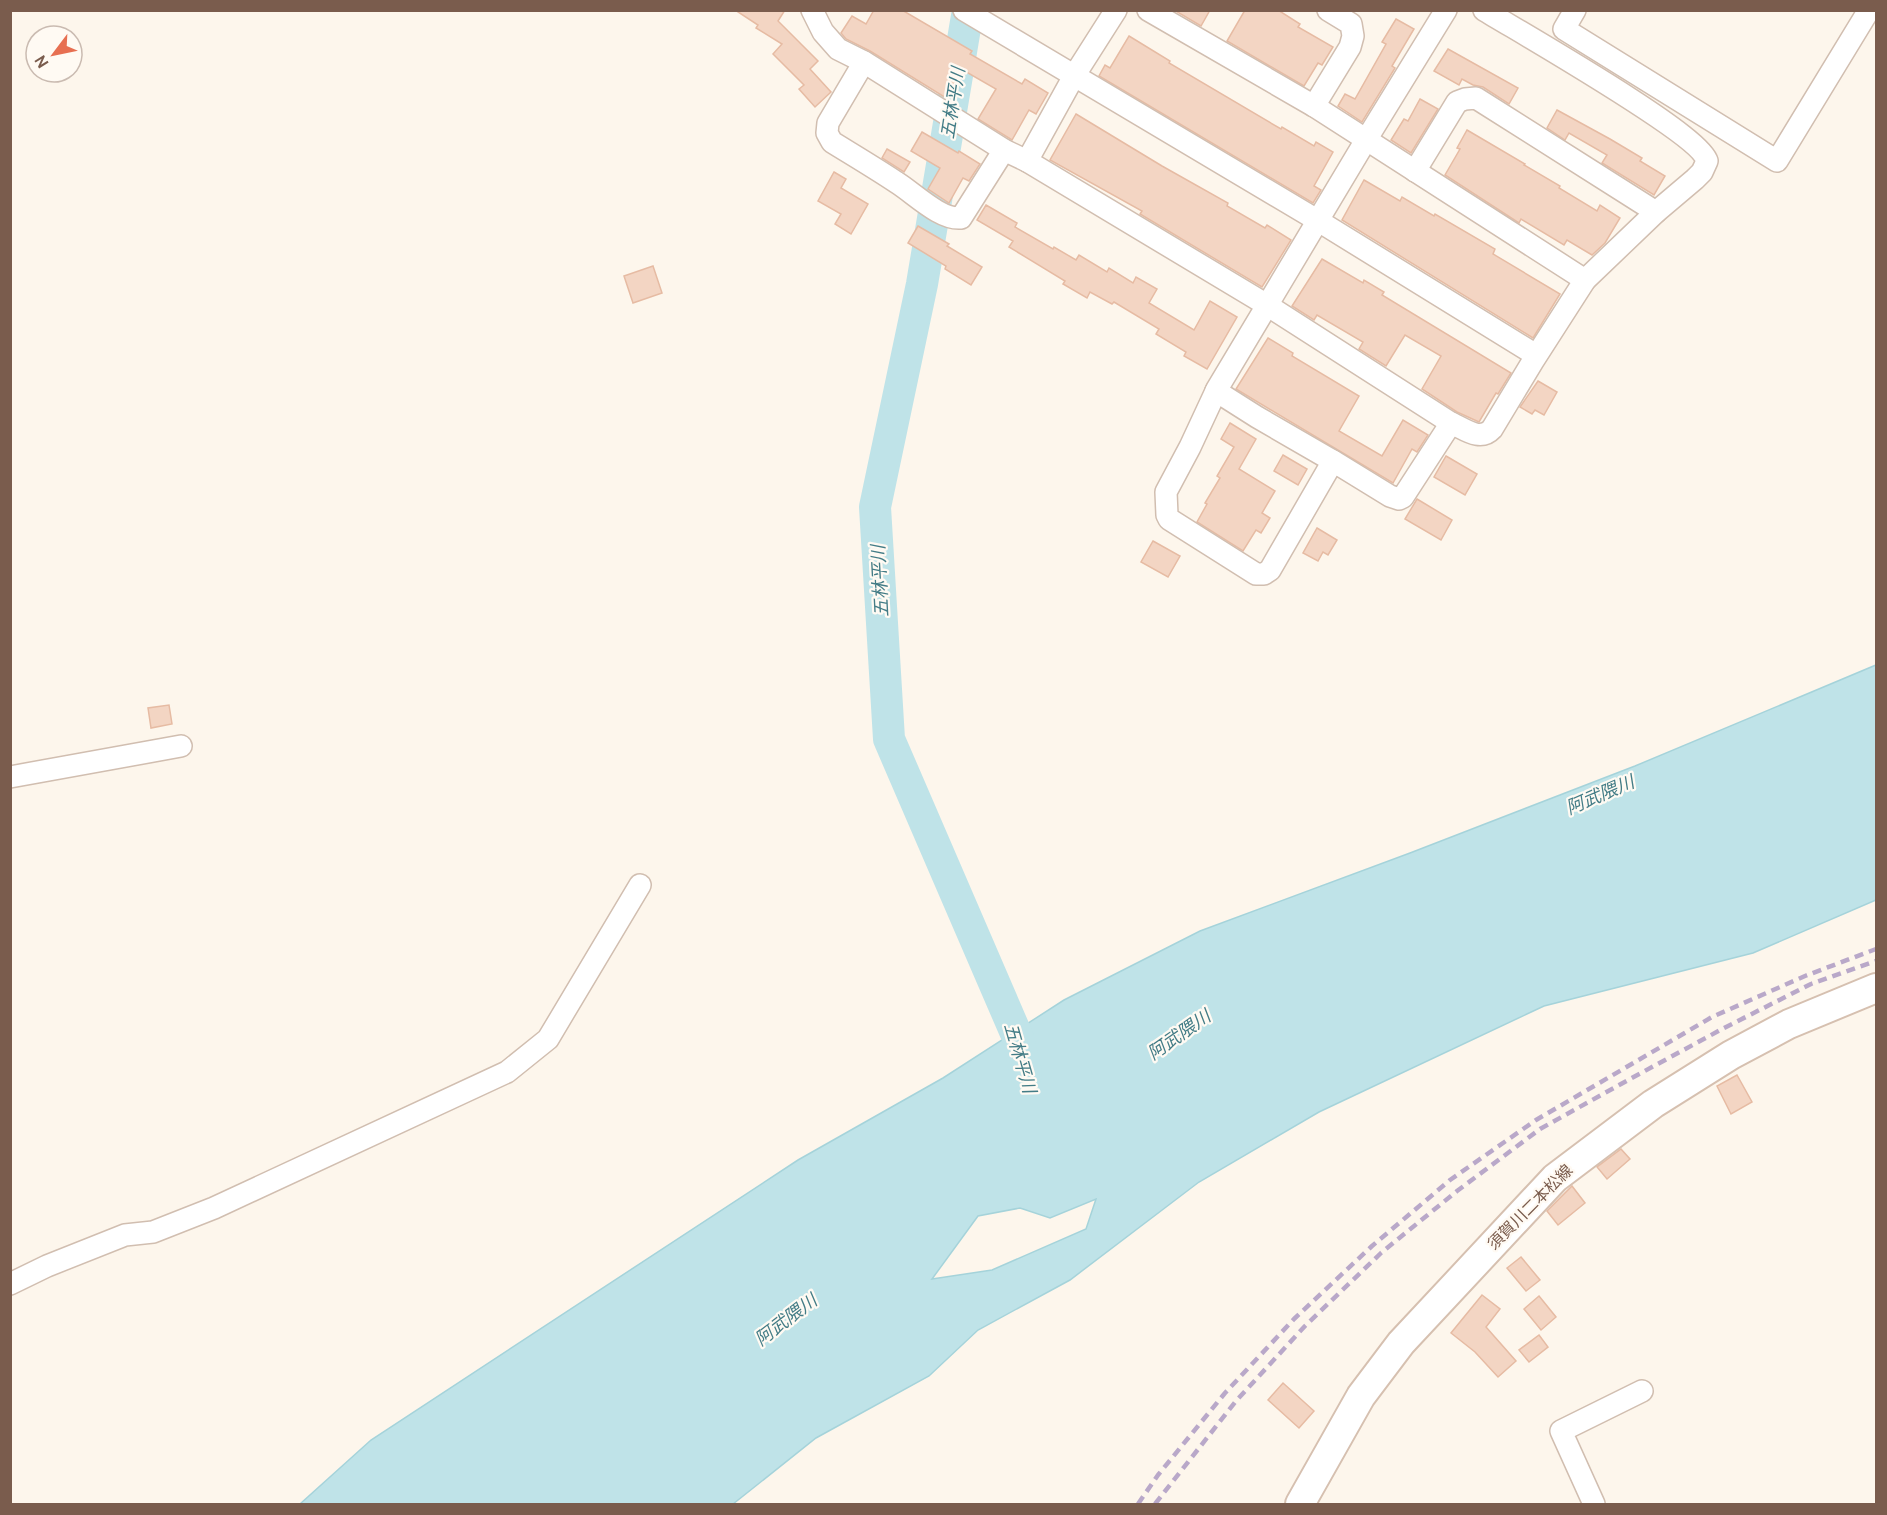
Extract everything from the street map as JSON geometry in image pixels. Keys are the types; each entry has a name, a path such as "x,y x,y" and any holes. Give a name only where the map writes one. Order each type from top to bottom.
{"main road":[{"name":"須賀川二本松線","path":"1300,1504 1361,1396 1401,1343 1554,1178 1653,1104 1731,1055 1789,1024 1876,988"}],"street":[{"path":"812,10 823,32 838,49 1267,305 1451,423 1478,436 1487,435 1499,418 1536,355 1585,280 1656,212 1702,172 1707,161 1702,152 1691,142 1607,83 1484,10"},
{"path":"964,10 1317,220 1536,355"},
{"path":"1027,161 1074,76 1116,10"},
{"path":"1148,10 1314,106 1585,280"},
{"path":"1314,106 1350,47 1353,36 1351,24 1328,10"},
{"path":"1332,461 1270,570 1264,574 1256,574 1169,519 1167,515 1166,492 1216,391 1317,220 1446,10"},
{"path":"1575,10 1564,29 1777,161 1869,10"},
{"path":"864,63 828,123 827,132 832,142 931,207 953,219 961,218 1004,150"},
{"path":"1415,171 1457,102 1476,98 1656,212"},
{"path":"1216,391 1390,496 1400,499 1451,423"},
{"path":"10,777 181,746"},
{"path":"10,1284 47,1266 125,1235 153,1232 214,1208 507,1072 548,1039 640,885"},
{"path":"1594,1504 1561,1431 1642,1391"}],"water":[{"name":"阿武隈川","path":"1876,665 1876,900 1753,953 1544,1006 1319,1112 1199,1182 1070,1280 978,1330 929,1376 816,1438 733,1504 300,1504 371,1440 798,1160 943,1078 1064,1000 1200,931 1635,766","holes":["1096,1199 1086,1229 992,1270 932,1279 978,1216 1020,1208 1050,1218"]}],"building":[{"path":"735,10 785,10 778,21 818,61 810,69 831,92 815,107 799,89 804,85 773,54 782,44 756,28 758,25"},
{"path":"874,10 902,10 972,51 970,54 1022,84 1025,79 1048,93 1036,114 1029,110 1012,140 978,119 996,89 963,70 946,98 870,51 846,39 841,33 852,16 866,24"},
{"path":"1174,10 1210,10 1201,26"},
{"path":"1245,10 1278,10 1300,24 1298,27 1333,47 1322,65 1318,63 1304,86 1227,41"},
{"path":"1396,19 1414,29 1392,66 1395,68 1362,122 1338,106 1345,94 1355,99 1386,44 1382,42"},
{"path":"1129,36 1170,61 1169,63 1281,129 1282,127 1314,146 1316,142 1333,152 1314,186 1321,190 1313,203 1099,76 1105,65 1110,68"},
{"path":"1448,49 1518,88 1509,104 1483,87 1462,79 1459,85 1434,71"},
{"path":"1420,99 1438,109 1411,153 1391,140 1404,119 1408,121"},
{"path":"1557,110 1642,158 1640,161 1665,176 1654,195 1602,163 1607,155 1569,133 1565,140 1547,128"},
{"path":"1076,114 1228,203 1227,206 1265,228 1267,225 1291,240 1262,287 1140,214 1142,211 1050,160"},
{"path":"1467,130 1525,164 1597,211 1600,205 1620,218 1605,243 1592,255 1567,240 1564,245 1521,219 1519,223 1445,175 1460,149 1457,148"},
{"path":"922,132 980,164 969,181 963,178 949,203 928,189 940,168 911,151"},
{"path":"887,149 910,162 904,172 882,158"},
{"path":"834,172 846,179 841,188 868,204 851,234 835,224 841,214 818,201"},
{"path":"1364,180 1400,201 1402,197 1434,216 1435,214 1495,249 1493,254 1560,294 1533,338 1342,220"},
{"path":"986,205 1017,223 1015,227 1053,249 1054,247 1076,260 1079,255 1107,272 1109,268 1133,283 1136,277 1157,289 1149,303 1194,330 1210,301 1237,317 1207,369 1184,356 1186,352 1156,334 1159,329 1114,302 1112,304 1090,292 1087,298 1063,284 1065,281 1009,247 1013,241 977,220"},
{"path":"918,226 982,267 971,285 945,269 946,266 908,243"},
{"path":"1322,259 1363,283 1364,280 1384,292 1382,295 1511,373 1479,422 1457,412 1422,389 1441,356 1405,335 1386,366 1359,349 1363,342 1317,315 1314,320 1292,306"},
{"path":"653,266 662,293 633,303 624,276"},
{"path":"1268,338 1293,353 1292,356 1359,396 1339,431 1382,456 1403,420 1428,435 1417,452 1412,449 1393,483 1236,389"},
{"path":"1538,381 1557,392 1544,415 1535,410 1532,414 1520,407"},
{"path":"1230,423 1256,439 1239,469 1275,491 1262,513 1270,518 1261,533 1256,530 1243,551 1197,522 1220,478 1217,476 1234,447 1221,439"},
{"path":"1283,455 1307,469 1298,485 1274,471"},
{"path":"1446,456 1477,474 1465,495 1434,477"},
{"path":"1417,499 1452,520 1441,540 1405,519"},
{"path":"1317,528 1337,540 1328,555 1323,552 1318,561 1303,553"},
{"path":"1153,541 1180,556 1168,577 1141,562"},
{"path":"169,705 172,724 151,728 148,708"},
{"path":"1737,1075 1752,1102 1731,1114 1717,1086"},
{"path":"1621,1149 1630,1159 1607,1179 1597,1167"},
{"path":"1572,1186 1585,1203 1558,1225 1547,1211"},
{"path":"1521,1257 1540,1280 1526,1291 1507,1268"},
{"path":"1482,1295 1500,1309 1486,1327 1516,1361 1498,1377 1475,1352 1451,1333"},
{"path":"1539,1296 1556,1317 1541,1330 1524,1309"},
{"path":"1539,1335 1548,1347 1529,1362 1519,1350"},
{"path":"1283,1383 1314,1411 1299,1428 1268,1400"}],"waterway":[{"name":"五林平川","path":"968,10 922,284 875,507 889,739 1018,1038 1026,1074"}],"railway":[{"path":"1138,1504 1158,1475 1225,1393 1294,1319 1372,1246 1450,1180 1536,1120 1712,1017 1805,976 1876,949"},
{"path":"1155,1504 1236,1401 1305,1326 1381,1253 1457,1191 1540,1129 1630,1079 1811,984 1876,961"}]}
